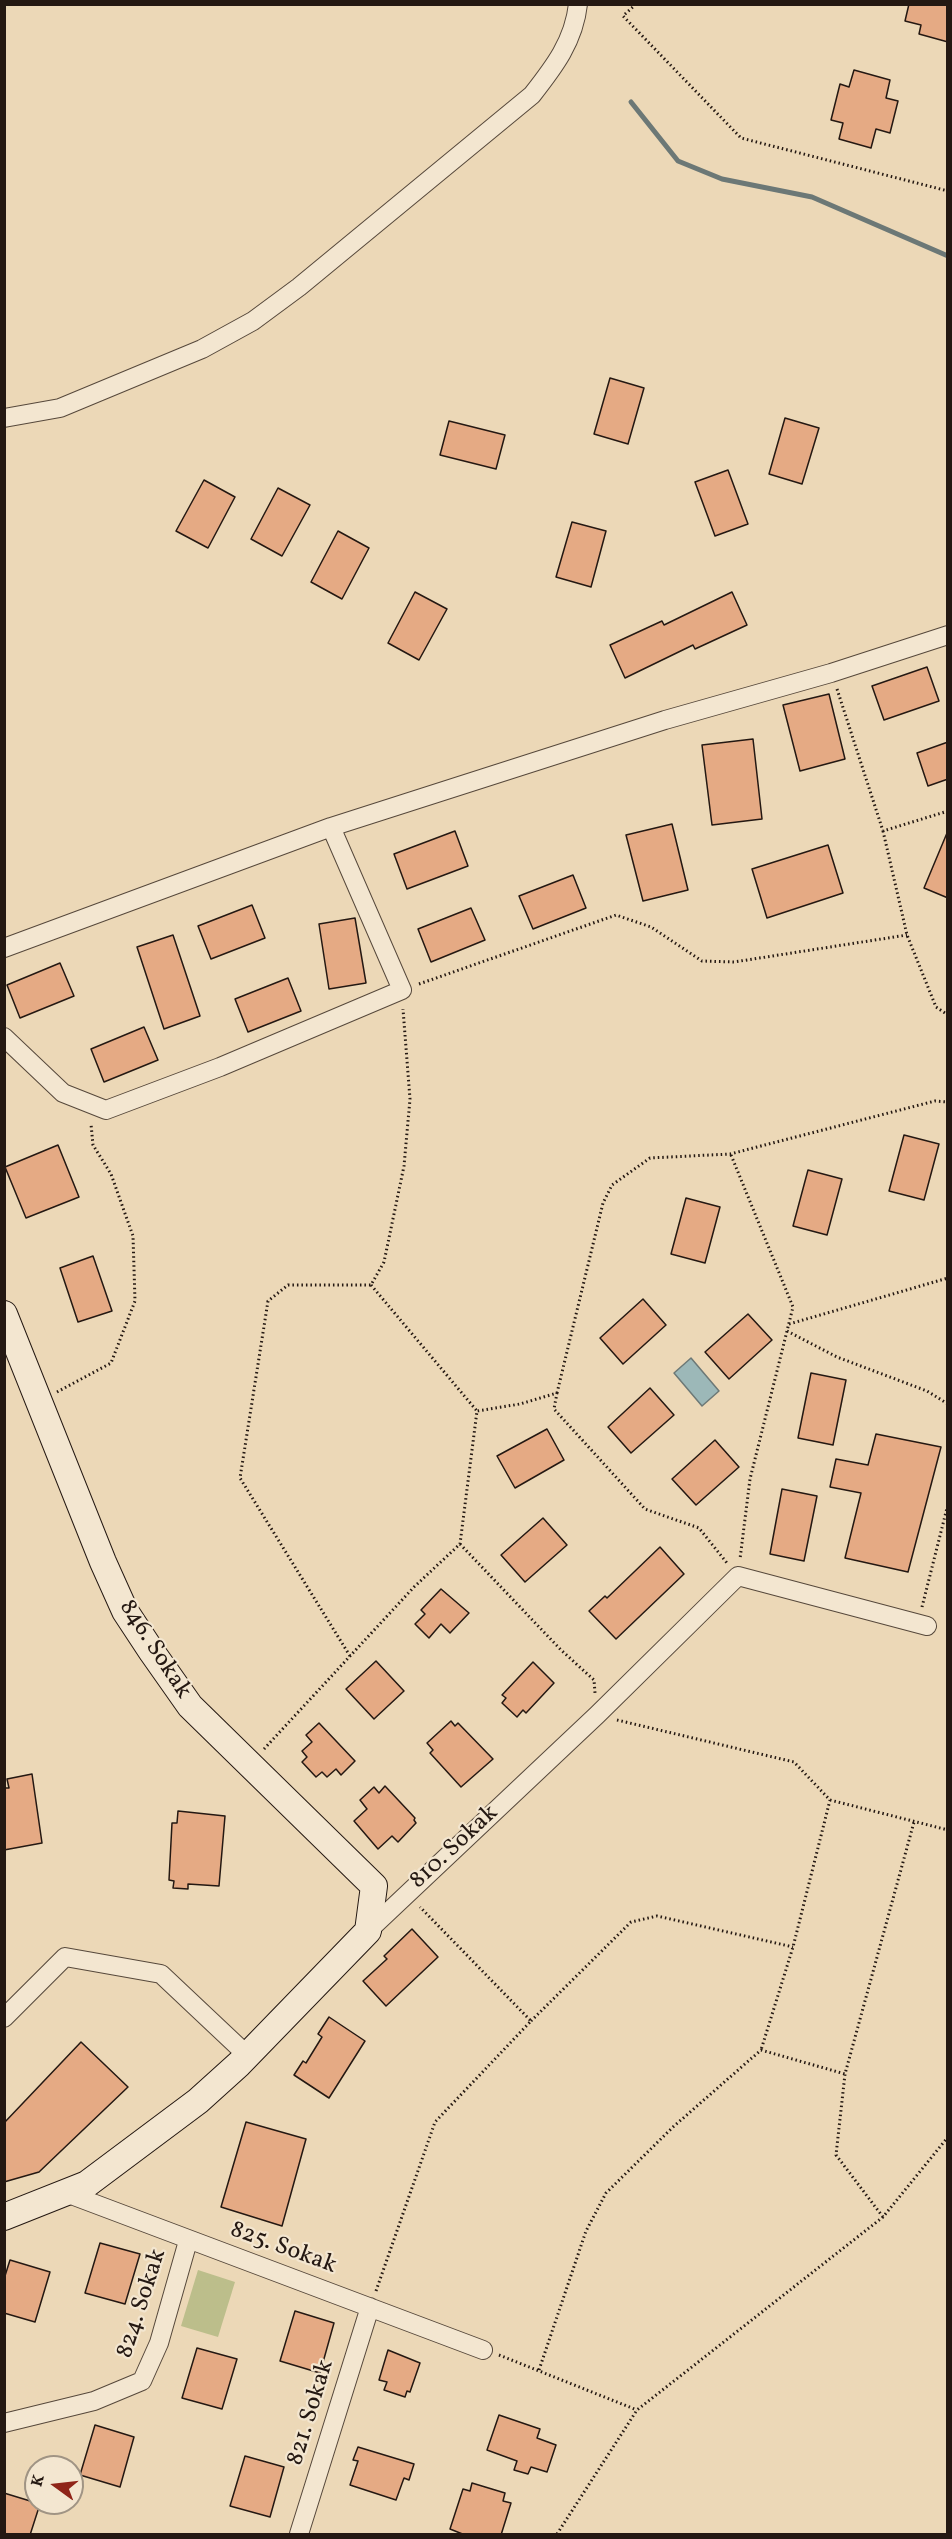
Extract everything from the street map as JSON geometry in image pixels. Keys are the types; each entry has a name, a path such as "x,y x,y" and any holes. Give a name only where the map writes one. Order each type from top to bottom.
{"street":[{"path":"4,418 60,408 128,380 202,349 277,305 532,95 558,62 569,40 578,4"},
{"path":"4,948 332,827 665,720 831,673 948,635"},
{"path":"4,1037 63,1093 106,1110 220,1067 402,990 332,827"},
{"name":"846. Sokak","path":"4,1314 100,1556 125,1611 190,1706 375,1886 368,1931"},
{"path":"738,1576 923,1625"},
{"name":"810. Sokak","path":"4,2217 87,2184 181,2114 248,2056 368,1931 597,1715 738,1576"},
{"path":"4,2018 65,1957 161,1974 248,2056"},
{"name":"825. Sokak","path":"66,2193 188,2241 483,2350"},
{"name":"824. Sokak","path":"4,2423 94,2401 142,2381 159,2343 188,2241"},
{"name":"821. Sokak","path":"298,2535 370,2307"}],"path":[{"path":"636,4 623,16 741,138 948,190"},
{"path":"831,673 883,831 907,935 936,1007 948,1015"},
{"path":"883,831 948,811"},
{"path":"371,1285 384,1262 404,1166 410,1099 402,990 616,915 651,927 702,961 734,962 907,935"},
{"path":"738,1576 699,1528 645,1509 554,1409 603,1203 612,1185 650,1158 730,1154 935,1101 948,1102"},
{"path":"39,1402 111,1363 135,1301 133,1236 111,1174 93,1144 90,1104"},
{"path":"730,1154 793,1307 750,1479 738,1576"},
{"path":"789,1324 948,1278"},
{"path":"250,1764 414,1587 460,1544 477,1411 371,1285 288,1285 268,1301 240,1478 350,1656"},
{"path":"788,1331 837,1357 927,1391 948,1404"},
{"path":"477,1411 520,1404 557,1393"},
{"path":"923,1625 948,1504"},
{"path":"460,1544 561,1650 594,1680 597,1715 794,1762 830,1800 948,1830"},
{"path":"539,2370 586,2231 606,2193 673,2127 761,2050 793,1947 830,1800"},
{"path":"883,2217 836,2155 845,2074 914,1822"},
{"path":"407,1894 531,2020"},
{"path":"370,2307 435,2122 531,2020 631,1922 657,1916 793,1947"},
{"path":"761,2050 845,2074"},
{"path":"557,2535 637,2410 883,2217 948,2137"},
{"path":"483,2350 637,2410"}],"green space":[{"path":"198,2270 235,2282 218,2337 181,2326"}],"water":[{"path":"691,1358 719,1391 702,1406 674,1373"}],"building":[{"path":"909,4 948,4 948,42 919,34 921,25 905,21"},
{"path":"854,70 890,80 886,98 898,101 890,133 876,129 871,148 839,139 843,123 831,120 840,84 849,87"},
{"path":"610,378 644,388 628,444 594,434"},
{"path":"785,418 819,428 802,484 769,474"},
{"path":"449,421 505,435 496,469 440,455"},
{"path":"728,470 748,524 715,536 695,482"},
{"path":"204,480 235,497 208,548 176,531"},
{"path":"278,488 310,505 282,556 251,539"},
{"path":"572,522 606,531 591,587 556,577"},
{"path":"338,531 369,548 342,599 311,582"},
{"path":"415,592 447,609 419,660 388,643"},
{"path":"732,592 747,625 695,649 693,645 625,678 610,645 662,621 664,625"},
{"path":"927,667 939,701 884,720 872,686"},
{"path":"829,694 845,759 800,771 783,705"},
{"path":"753,739 762,819 712,825 702,745"},
{"path":"948,742 948,779 928,786 917,753"},
{"path":"672,824 688,890 643,901 626,835"},
{"path":"455,831 468,866 407,889 394,854"},
{"path":"948,833 948,898 924,888"},
{"path":"828,845 843,893 767,918 752,869"},
{"path":"573,875 586,908 533,929 519,896"},
{"path":"252,905 265,938 211,959 198,926"},
{"path":"471,908 485,940 431,962 418,929"},
{"path":"355,918 366,983 329,989 319,924"},
{"path":"173,935 200,1016 164,1029 137,947"},
{"path":"60,963 74,996 20,1018 7,985"},
{"path":"288,978 301,1011 248,1032 235,999"},
{"path":"144,1027 158,1060 104,1082 91,1049"},
{"path":"904,1135 939,1144 924,1200 889,1191"},
{"path":"58,1145 79,1197 26,1218 5,1167"},
{"path":"808,1170 842,1179 827,1235 793,1226"},
{"path":"686,1198 720,1207 705,1263 671,1254"},
{"path":"93,1256 112,1311 78,1322 60,1268"},
{"path":"643,1299 666,1325 623,1364 600,1338"},
{"path":"748,1314 772,1340 729,1379 705,1352"},
{"path":"811,1373 846,1380 833,1445 798,1438"},
{"path":"650,1388 674,1415 631,1453 608,1427"},
{"path":"547,1429 564,1460 515,1488 497,1456"},
{"path":"876,1434 941,1447 908,1572 845,1558 861,1493 830,1487 836,1459 868,1465"},
{"path":"715,1440 739,1467 696,1505 672,1479"},
{"path":"782,1489 817,1496 804,1561 770,1554"},
{"path":"543,1518 567,1545 525,1582 501,1555"},
{"path":"660,1547 684,1574 616,1639 589,1611 605,1596 607,1598"},
{"path":"441,1589 469,1613 450,1633 441,1624 429,1638 415,1624 425,1614 421,1610"},
{"path":"376,1661 404,1691 374,1719 346,1689"},
{"path":"533,1662 554,1683 526,1713 523,1710 517,1717 502,1703 506,1698 502,1695"},
{"path":"451,1721 455,1726 458,1723 493,1759 461,1787 430,1753 433,1750 427,1743"},
{"path":"319,1723 355,1761 341,1775 336,1769 327,1777 322,1772 316,1777 302,1762 307,1757 302,1751 312,1742 306,1735"},
{"path":"32,1774 42,1843 4,1850 4,1788 9,1788 7,1779"},
{"path":"385,1786 415,1818 416,1823 398,1842 392,1836 378,1849 354,1821 367,1809 360,1800 374,1787 379,1793"},
{"path":"178,1811 225,1816 219,1886 188,1884 188,1889 173,1888 174,1881 169,1880 172,1823 177,1823"},
{"path":"412,1929 438,1957 386,2006 363,1981 387,1959 384,1956"},
{"path":"329,2017 365,2041 329,2098 294,2075 303,2061 306,2063 322,2037 318,2034"},
{"path":"81,2042 128,2087 39,2172 4,2182 4,2123"},
{"path":"246,2122 306,2139 282,2226 221,2207"},
{"path":"100,2243 140,2254 125,2304 85,2293"},
{"path":"10,2260 50,2272 35,2322 4,2313 4,2279"},
{"path":"295,2311 334,2323 320,2373 280,2361"},
{"path":"197,2348 237,2359 222,2409 182,2398"},
{"path":"388,2350 420,2363 410,2392 407,2391 405,2397 384,2390 387,2382 379,2380"},
{"path":"499,2415 540,2429 537,2438 556,2445 547,2472 531,2467 528,2474 514,2470 517,2461 487,2450"},
{"path":"95,2425 134,2437 120,2487 84,2476 84,2462"},
{"path":"358,2447 414,2464 409,2480 404,2478 396,2500 350,2485 358,2461 353,2460"},
{"path":"245,2456 284,2467 270,2517 230,2506"},
{"path":"472,2483 505,2493 503,2501 511,2503 501,2535 465,2535 450,2529 463,2489 470,2491"},
{"path":"4,2493 24,2499 24,2515 36,2515 30,2535 4,2535"}],"waterway":[{"path":"631,102 678,161 722,179 812,197 948,256"}]}
